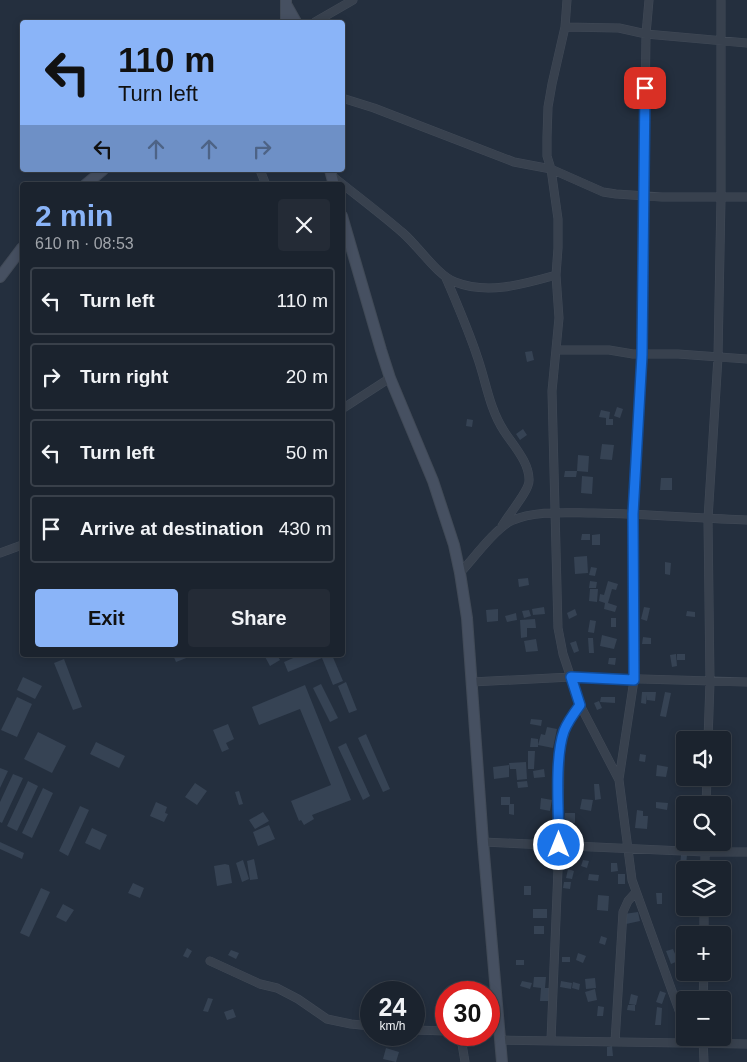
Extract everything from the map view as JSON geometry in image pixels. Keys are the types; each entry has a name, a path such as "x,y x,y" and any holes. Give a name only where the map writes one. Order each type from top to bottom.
{"main road":[{"path":"286,20 287,3"},
{"path":"287,3 295,20"},
{"path":"89,182 101,172"},
{"path":"345,227 390,378 434,481 454,545 460,573 467,618 495,981"},
{"path":"0,277 20,251"},
{"path":"500,1040 502,1062"}],"street":[{"path":"318,20 353,0"},
{"path":"567,0 565,27 548,107 547,156 551,168 558,219 556,275 559,318 552,390 558,628 562,654 580,705 619,780"},
{"path":"649,0 646,34 642,355 633,514 634,680 619,780 632,880 676,1002"},
{"path":"708,731 710,682 708,519 718,357 721,198 721,0"},
{"path":"565,27 619,28 646,34 747,43"},
{"path":"345,99 374,108 514,162 551,168 604,192 644,196 747,197"},
{"path":"345,187 380,213 423,252 446,278 477,356 496,416 520,454 530,482 527,491 510,511 498,532"},
{"path":"446,278 465,285 500,288 522,285 556,275"},
{"path":"556,350 609,350 642,355 678,354 747,359"},
{"path":"345,406 390,378"},
{"path":"460,573 509,522 522,518 556,513 633,514 747,520"},
{"path":"0,552 20,546"},
{"path":"472,682 571,677 747,682"},
{"path":"551,1040 561,740 567,724 580,705"},
{"path":"483,842 705,852 747,852"},
{"path":"705,852 705,861"},
{"path":"615,1042 623,912 628,901 636,892"},
{"path":"210,961 250,980 277,988 298,999 327,1019 360,1025"},
{"path":"500,1040 615,1042 676,1040"},
{"path":"731,1043 747,1044"},
{"path":"462,1046 464,1062"},
{"path":"703,1046 704,1062"}],"building":[{"path":"532,351 534,360 527,362 525,352"},
{"path":"617,407 623,409 620,418 614,416"},
{"path":"601,410 610,412 609,419 613,419 613,425 606,425 606,418 599,417"},
{"path":"467,419 473,420 472,427 466,426"},
{"path":"523,429 527,435 520,440 516,434"},
{"path":"602,444 614,445 612,460 600,459"},
{"path":"578,455 589,456 588,472 577,471"},
{"path":"565,471 577,471 576,477 564,477"},
{"path":"582,476 593,477 592,494 581,493"},
{"path":"661,478 672,478 672,490 660,490"},
{"path":"582,534 590,534 590,540 581,540"},
{"path":"600,534 600,545 592,545 592,535"},
{"path":"587,556 588,573 575,574 574,557"},
{"path":"665,562 671,563 670,575 665,574"},
{"path":"591,567 597,568 595,576 589,575"},
{"path":"528,578 529,585 519,587 518,579"},
{"path":"590,581 597,582 596,588 589,588"},
{"path":"608,581 618,584 616,590 612,589 608,603 617,606 615,612 604,609 605,603 599,601 600,594 604,595"},
{"path":"590,589 598,589 597,602 589,601"},
{"path":"544,607 545,614 533,615 532,609"},
{"path":"644,607 650,608 647,621 641,619"},
{"path":"498,609 498,621 487,622 486,610"},
{"path":"575,609 577,615 569,619 567,613"},
{"path":"529,610 531,616 524,618 522,611"},
{"path":"687,611 695,612 695,617 686,616"},
{"path":"516,613 517,620 507,622 505,616"},
{"path":"611,618 616,618 616,627 611,627"},
{"path":"535,619 536,628 527,628 527,637 521,638 520,620"},
{"path":"590,620 596,621 594,633 588,632"},
{"path":"602,635 617,639 614,649 600,646"},
{"path":"643,637 651,638 651,644 642,644"},
{"path":"588,638 593,638 594,653 589,653"},
{"path":"536,639 538,651 526,652 524,641"},
{"path":"576,641 579,651 574,653 570,643"},
{"path":"676,654 677,666 672,667 670,655"},
{"path":"677,654 685,654 685,660 677,660"},
{"path":"174,657 189,657 176,662"},
{"path":"265,657 278,657 280,660 270,666"},
{"path":"295,657 333,657 343,681 333,685 322,658 288,672 284,662"},
{"path":"609,658 616,658 615,665 608,664"},
{"path":"64,659 82,707 73,710 54,663"},
{"path":"23,677 42,686 35,699 17,690"},
{"path":"346,682 357,710 349,713 338,686"},
{"path":"321,684 338,718 330,722 313,688"},
{"path":"305,685 351,800 312,815 314,819 304,825 301,820 299,821 291,801 331,785 300,709 259,725 252,707"},
{"path":"642,692 656,692 655,701 647,700 647,695 646,704 641,703"},
{"path":"665,692 671,693 666,717 660,716"},
{"path":"17,697 32,704 17,737 1,730"},
{"path":"601,697 615,697 615,703 600,702"},
{"path":"599,701 602,708 597,710 594,703"},
{"path":"531,719 542,720 541,726 530,724"},
{"path":"228,724 234,739 226,743 229,749 222,752 213,730"},
{"path":"547,727 557,729 553,748 538,745 541,734 545,735"},
{"path":"38,732 66,746 52,773 24,759"},
{"path":"366,734 390,789 383,792 358,738"},
{"path":"531,738 538,739 538,747 530,747"},
{"path":"96,742 125,756 119,768 90,754"},
{"path":"346,743 370,796 363,800 338,747"},
{"path":"528,751 535,751 534,769 528,769"},
{"path":"640,754 646,755 645,762 639,761"},
{"path":"526,762 527,779 517,780 516,769 510,769 509,763"},
{"path":"509,765 509,777 494,779 493,767"},
{"path":"657,765 668,767 666,777 656,776"},
{"path":"0,768 8,771 0,788"},
{"path":"544,769 545,777 534,778 533,771"},
{"path":"13,774 23,778 2,823 0,822 0,802"},
{"path":"28,781 38,786 17,831 7,826"},
{"path":"527,781 528,787 518,788 517,782"},
{"path":"195,783 207,791 197,805 185,797"},
{"path":"594,784 599,784 601,799 595,800"},
{"path":"43,788 53,793 32,838 22,833"},
{"path":"239,791 243,804 239,805 235,792"},
{"path":"501,797 510,797 510,804 514,804 514,815 509,814 509,805 501,805"},
{"path":"541,798 552,800 550,811 540,809"},
{"path":"582,799 593,800 591,811 580,809"},
{"path":"156,802 167,807 165,813 168,814 164,822 150,816"},
{"path":"656,802 668,803 667,810 656,808"},
{"path":"80,806 89,810 68,856 59,851"},
{"path":"637,810 643,811 643,816 648,816 647,829 635,828"},
{"path":"263,812 269,821 255,829 249,820"},
{"path":"565,813 575,813 575,823 564,823"},
{"path":"269,825 275,839 258,846 253,832"},
{"path":"92,828 107,835 100,850 85,843"},
{"path":"0,842 24,853 22,859 0,849"},
{"path":"681,855 687,855 686,861 680,861"},
{"path":"254,859 258,879 250,880 247,861"},
{"path":"243,860 249,879 242,882 236,863"},
{"path":"583,860 589,861 587,868 581,866"},
{"path":"611,863 617,863 618,871 611,872"},
{"path":"229,865 232,883 217,886 214,866"},
{"path":"568,869 574,871 572,879 566,878"},
{"path":"589,874 599,875 598,881 588,880"},
{"path":"618,874 625,874 625,884 618,884"},
{"path":"564,882 571,882 570,889 563,888"},
{"path":"133,883 144,888 140,898 128,893"},
{"path":"524,886 531,886 531,895 524,895"},
{"path":"41,888 50,892 29,937 20,933"},
{"path":"656,893 662,893 662,904 657,904"},
{"path":"598,895 609,896 608,911 597,910"},
{"path":"63,904 74,910 66,922 56,917"},
{"path":"533,909 547,909 547,918 533,918"},
{"path":"638,912 640,921 626,924 624,914"},
{"path":"534,926 544,926 544,934 534,934"},
{"path":"601,936 607,938 605,945 599,943"},
{"path":"187,948 192,951 188,958 183,956"},
{"path":"673,949 676,962 671,964 666,951"},
{"path":"231,950 239,953 236,959 228,955"},
{"path":"578,953 586,956 583,963 576,960"},
{"path":"562,957 570,957 570,962 562,962"},
{"path":"516,960 524,960 524,965 516,965"},
{"path":"534,977 546,977 545,988 550,988 549,1001 540,1001 541,988 533,987"},
{"path":"595,978 596,988 586,989 585,979"},
{"path":"522,981 532,983 530,989 520,986"},
{"path":"561,981 572,983 571,989 560,987"},
{"path":"573,982 580,984 579,990 572,988"},
{"path":"595,989 597,1000 588,1002 585,992"},
{"path":"660,991 666,993 662,1004 656,1002"},
{"path":"631,994 638,996 636,1005 629,1004"},
{"path":"208,998 213,999 208,1012 203,1011"},
{"path":"628,1005 635,1005 635,1011 627,1010"},
{"path":"598,1006 604,1007 603,1016 597,1016"},
{"path":"657,1007 662,1008 661,1025 655,1025"},
{"path":"233,1009 236,1017 227,1020 224,1012"},
{"path":"612,1046 613,1056 607,1056 607,1047"},
{"path":"386,1048 399,1052 396,1062 383,1059"}],"route":[{"path":"559,845 561,740 567,724 580,705 571,677 634,680 633,514 642,355 645,88"}]}
